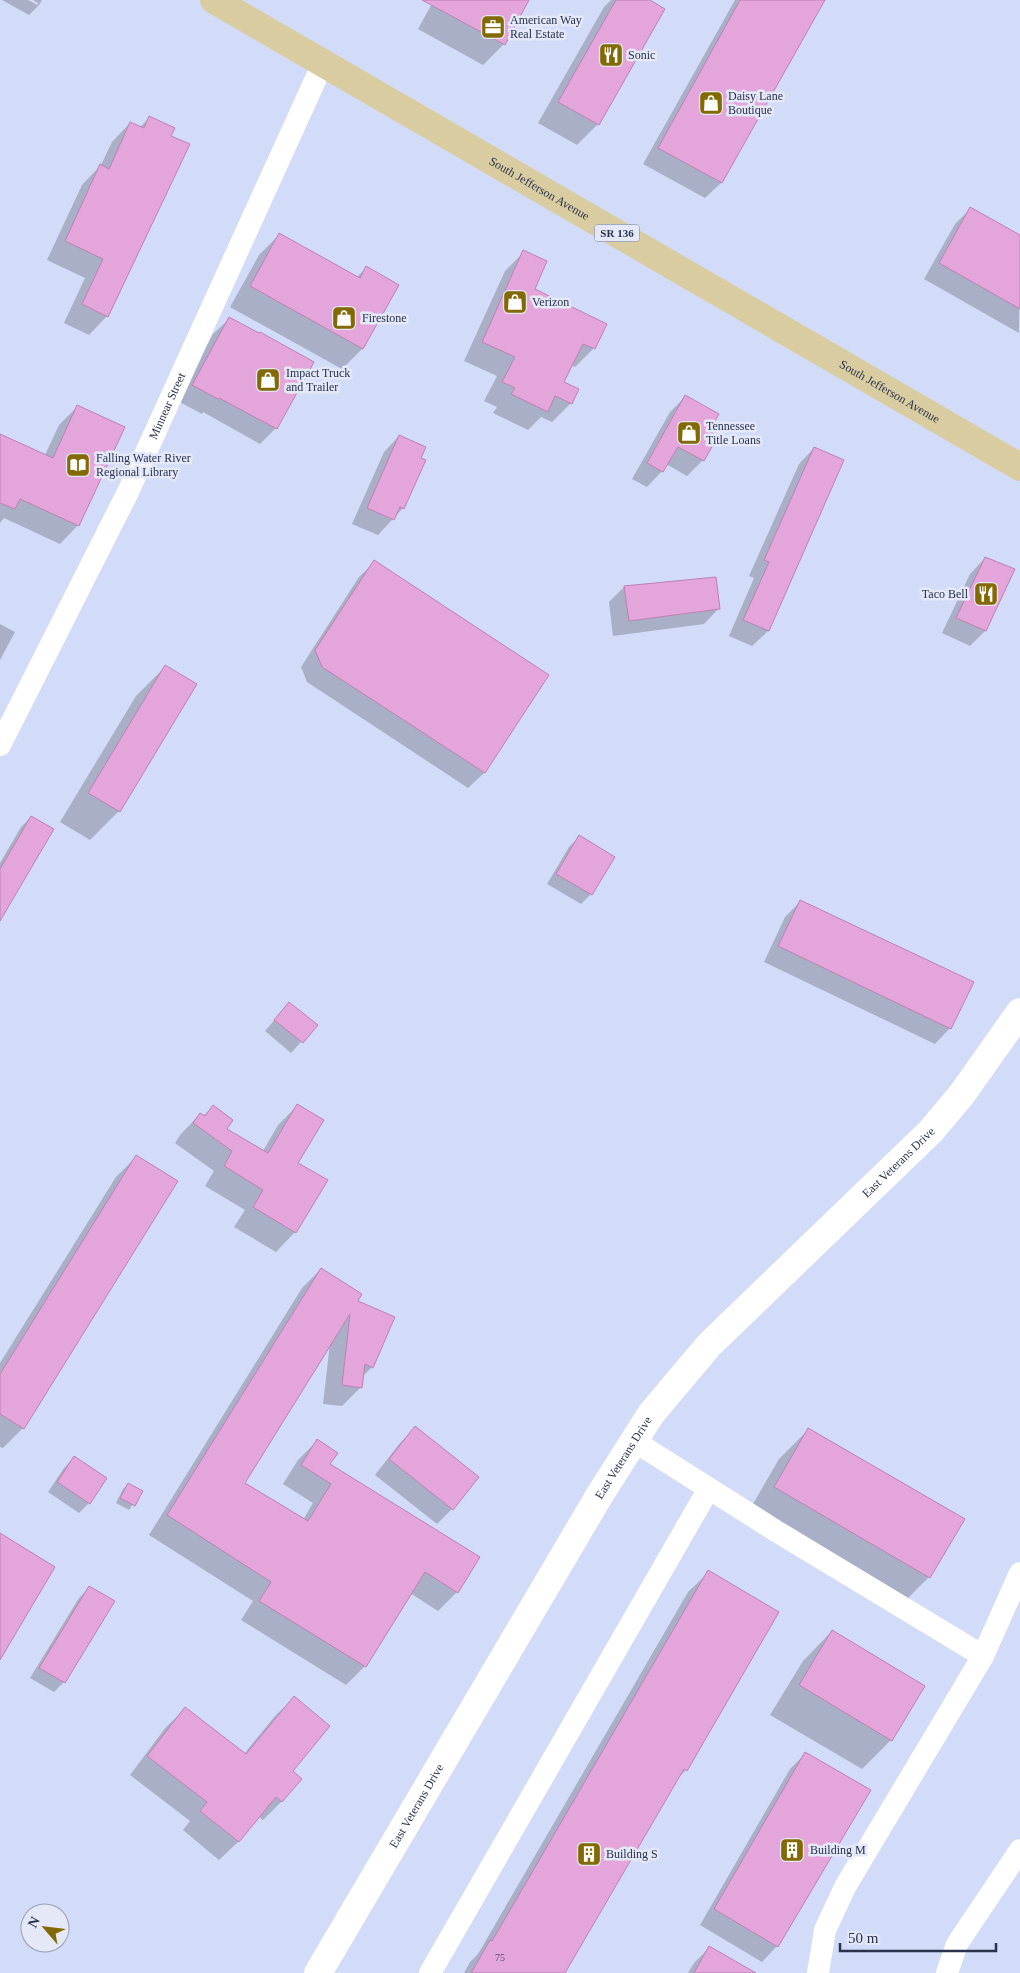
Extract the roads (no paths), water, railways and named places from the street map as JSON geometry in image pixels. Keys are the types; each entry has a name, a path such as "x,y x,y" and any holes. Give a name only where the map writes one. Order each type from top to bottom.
{"main road":[{"name":"South Jefferson Avenue","path":"214,0 1020,467"}],"street":[{"name":"Minnear Street","path":"0,744 128,492 323,63"},
{"name":"East Veterans Drive","path":"318,1973 599,1496 651,1414 709,1345 931,1131 962,1094 1020,1012"},
{"path":"634,1441 708,1490 983,1656"},
{"path":"430,1973 708,1490"},
{"path":"818,1973 825,1930 845,1887 983,1656 1020,1573"},
{"path":"947,1973 957,1944 1020,1850"}],"place":[{"name":"American Way Real Estate","path":"493,27"},
{"name":"Sonic","path":"611,55"},
{"name":"Daisy Lane Boutique","path":"711,103"},
{"name":"Verizon","path":"515,302"},
{"name":"Firestone","path":"344,318"},
{"name":"Impact Truck and Trailer","path":"268,380"},
{"name":"Tennessee Title Loans","path":"689,433"},
{"name":"Falling Water River Regional Library","path":"78,465"},
{"name":"Taco Bell","path":"986,594"},
{"name":"Building M","path":"792,1850"},
{"name":"Building S","path":"589,1854"}]}
